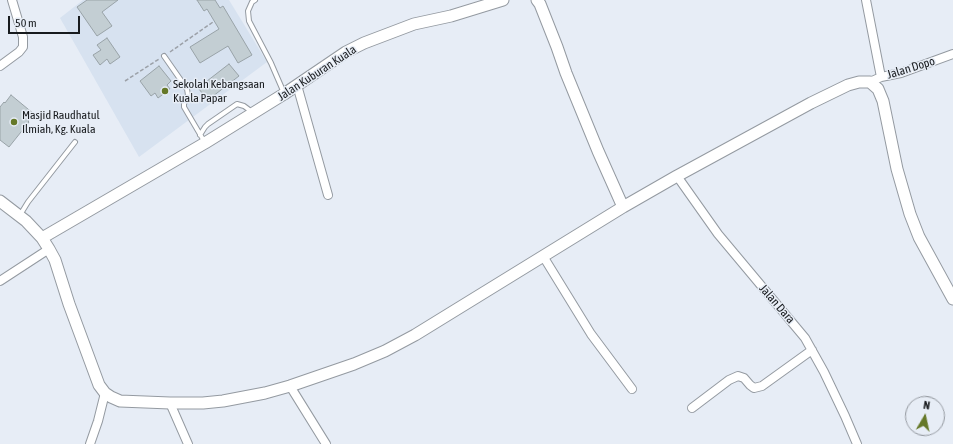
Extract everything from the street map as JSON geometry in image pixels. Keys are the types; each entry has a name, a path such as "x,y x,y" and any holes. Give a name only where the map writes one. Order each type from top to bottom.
{"main road":[{"name":"Jalan Kuburan Kuala","path":"42,238 203,139 254,114 346,52 364,43 414,24 451,16 489,3 503,0"},
{"path":"537,0 540,4 598,151 623,207"},
{"path":"0,201 19,215 34,229 49,249 55,260 99,385 105,393 120,401 203,403 223,401 265,393 290,386 354,364 390,348 415,335 623,207 677,176 810,103 848,85 859,82 870,82 878,89 883,101 897,169 918,233 953,299"}],"street":[{"path":"0,66 19,52 22,47 23,37 12,0"},
{"path":"866,0 881,77"},
{"name":"Jalan Dopo","path":"870,82 881,77 901,73 953,54"},
{"path":"297,85 328,195"},
{"name":"Jalan Dara","path":"677,176 718,234 764,291 802,334 824,372 857,444"},
{"path":"0,281 49,249"},
{"path":"543,256 591,334 632,389"},
{"path":"692,408 729,380 738,376 744,378 754,388 762,386 812,350"},
{"path":"290,386 326,444"},
{"path":"90,444 105,393"},
{"path":"170,403 188,444"}],"lane":[{"path":"255,0 252,2 248,11 249,21 271,63 284,94"},
{"path":"164,56 187,89 188,95 184,107 203,139"},
{"path":"203,139 205,127 237,104 244,106 254,114"},
{"path":"19,215 75,142"}],"shaded area":[{"name":"Sekolah Kebangsaan Kuala Papar","path":"83,0 229,0 267,62 139,157 60,18"}],"building":[{"path":"87,0 118,0 102,12 112,26 97,36 77,7"},
{"path":"197,0 215,0 220,8 223,6 252,55 238,63 228,46 200,63 190,47 219,29 207,9 204,11"},
{"path":"107,38 120,57 110,64 107,59 100,65 93,55 101,50 97,45"},
{"path":"229,64 239,76 208,100 198,88"},
{"path":"159,66 171,81 167,85 170,89 158,98 155,93 151,96 140,81"},
{"name":"Masjid Raudhatul Ilmiah, Kg. Kuala","path":"11,95 34,114 9,147 0,140 0,107"}],"place":[{"name":"Sekolah Kebangsaan Kuala Papar","path":"165,91"},
{"name":"Masjid Raudhatul Ilmiah, Kg. Kuala","path":"14,122"}]}
